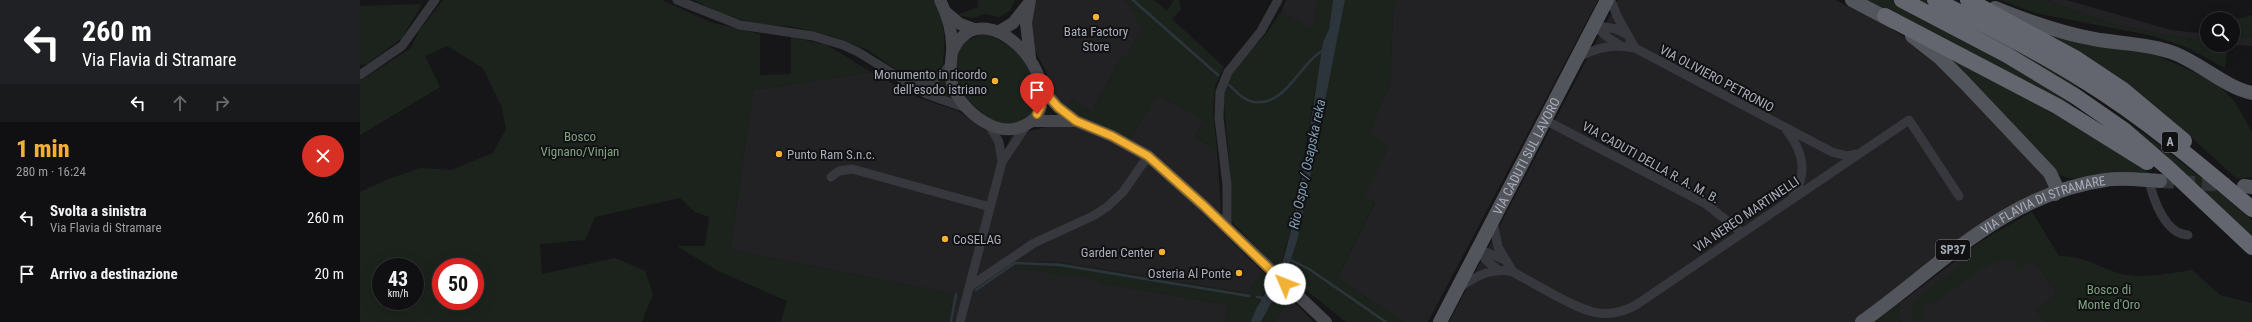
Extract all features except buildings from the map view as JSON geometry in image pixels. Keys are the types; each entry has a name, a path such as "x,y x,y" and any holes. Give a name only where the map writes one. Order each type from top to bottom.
{"highway":[{"name":"A","path":"1902,0 2007,55 2075,96 2124,130 2168,168 2252,247"},
{"name":"A","path":"1935,0 2018,42 2083,80 2170,142 2252,209"},
{"path":"1968,0 2075,58 2123,90 2166,124 2252,205"},
{"path":"1885,16 2057,106 2108,135 2201,199"}],"main road":[{"path":"940,0 947,13 952,52 950,65 952,83 971,111 990,127 1015,129 1030,123 1076,121"},
{"path":"998,32 1013,23 1030,0"},
{"path":"1030,0 1026,24 1030,58"},
{"name":"VIA CADUTI SUL LAVORO","path":"1440,319 1457,290 1607,0"},
{"path":"1852,0 1885,16 1925,45 1965,83 2050,173 2056,186 2055,194"},
{"path":"1976,0 2027,21 2059,30 2094,39 2148,45 2172,52 2202,66 2236,88 2252,93"},
{"path":"947,13 960,24 974,30 998,32 1016,42 1030,58 1037,71 1042,89 1041,106 1030,123"},
{"path":"952,52 960,38 974,30"},
{"path":"1042,89 1058,107 1076,121 1112,136 1148,156 1326,322"},
{"name":"VIA FLAVIA DI STRAMARE","path":"1862,322 1984,227 2055,194 2106,179 2154,180"}],"street":[{"path":"360,75 402,46 435,0"},
{"path":"677,0 732,23 759,29 813,36 843,45 858,52 905,83 926,94 958,104 971,111"},
{"path":"1227,229 1227,193 1219,118 1220,92 1228,72 1262,31 1278,0"},
{"name":"VIA OLIVIERO PETRONIO","path":"1611,0 1617,16 1635,48"},
{"path":"1594,25 1616,29 1626,34"},
{"name":"VIA OLIVIERO PETRONIO","path":"1594,25 1607,37 1621,46"},
{"name":"VIA OLIVIERO PETRONIO","path":"1577,58 1593,49 1621,46 1635,48 1787,130 1840,155 1856,154"},
{"path":"905,83 919,85 930,84 939,78 950,65"},
{"name":"VIA CADUTI DELLA R. A. M. B.","path":"1545,120 1706,204 1741,232"},
{"name":"VIA NEREO MARTINELLI","path":"1457,290 1479,275 1498,270 1513,272 1592,314 1615,315 1636,305 1856,154 1909,120 1959,196"},
{"path":"960,322 1002,162 1030,123"},
{"path":"990,127 999,142 1002,162"},
{"path":"1787,130 1799,150 1802,164 1802,178 1790,199"},
{"path":"969,287 1034,243 1093,216 1107,207 1123,192 1148,156"},
{"path":"831,177 839,171 852,169 990,207"},
{"path":"2154,180 2161,211 2172,228 2181,234 2188,235"},
{"name":"VIA NEREO MARTINELLI","path":"1493,220 1496,241 1503,259 1513,272"},
{"path":"1478,249 1503,259"},
{"path":"1478,249 1486,260 1498,270"}],"shaded area":[{"path":"1036,0 1125,0 1135,13 1142,27 1127,57 1123,55 1092,111 1072,100 1067,108 1055,98 1046,71 1034,49 1031,29"},
{"path":"1286,0 1317,0 1313,30 1281,12"},
{"path":"1397,0 1598,0 1428,322 1403,322 1337,278 1375,203 1363,197 1388,148 1369,134 1381,102 1390,86 1393,10"},
{"path":"1618,0 1835,0 1885,24 1921,49 1954,78 2051,181 2051,187 2012,204 1988,218 1854,322 1449,322"},
{"path":"2047,0 2067,0 2171,30 2200,33 2200,40 2160,34 2109,23"},
{"path":"2240,36 2252,37 2252,46 2240,45"},
{"path":"871,72 917,97 958,111 990,133 1001,135 1005,149 1012,135 1056,125 1074,126 1115,143 1141,158 1182,193 1262,271 1248,293 1060,262 1035,261 1101,281 1102,283 1228,305 1225,322 948,322 953,297 960,295 730,250 753,90"},
{"path":"1157,94 1204,120 1195,137 1217,149 1221,211 1218,212 1156,155 1130,139"},
{"path":"2032,212 2034,260 2057,294 2037,310 2045,322 1875,322 1983,240"},
{"path":"1288,296 1314,322 1275,322"}],"green space":[{"name":"Bosco Vignano/Vinjan","path":"443,0 662,0 710,22 760,34 760,75 791,74 791,37 827,45 871,72 753,90 730,250 961,295 953,297 948,322 781,322 787,301 716,270 677,246 705,246 709,217 695,212 680,198 595,217 585,240 540,244 542,274 615,258 645,271 653,294 642,322 360,322 360,192 391,178 421,168 451,170 493,153 506,129 502,108 483,68 447,46 425,56 440,87 360,135 360,81 411,48 419,31"},
{"path":"694,0 933,0 940,16 944,32 943,65 933,74 917,81 898,71 868,50 832,36 789,26 758,25 718,12"},
{"path":"978,0 1015,0 1010,11 999,17 986,14 972,18 957,15 978,7"},
{"path":"1125,0 1154,0 1167,11 1174,0 1179,0 1181,10 1172,19 1224,67 1215,86 1213,112 1217,149 1195,137 1204,120 1157,94 1130,139 1076,115 1067,108 1072,100 1092,111 1123,55 1127,57 1142,27 1136,24 1135,13"},
{"path":"1317,0 1333,0 1329,29 1323,42 1294,219 1279,270 1232,222 1231,183 1223,93 1230,74 1265,35 1281,12 1313,29"},
{"path":"1345,0 1397,0 1393,10 1390,86 1381,102 1369,134 1388,148 1364,197 1375,202 1337,278 1403,322 1346,322 1286,274 1298,238"},
{"path":"1865,0 1955,0 2026,37 2087,74 2079,89 2168,152 2252,220 2252,240 2075,96 2071,106"},
{"path":"2001,0 2047,0 2109,23 2160,34 2200,40 2200,52 2227,52 2225,68 2186,47 2149,35 2035,13"},
{"path":"422,4 402,38 367,64 360,65 360,6"},
{"path":"2252,15 2252,37 2240,36 2240,18"},
{"path":"2041,30 2085,45 2153,54 2214,81 2235,102 2252,132 2252,177 2237,179 2191,137 2125,85"},
{"path":"984,34 1001,41 1014,50 1024,61 1033,77 1037,94 1036,103 1029,117 1023,122 1015,125 1005,125 995,122 973,104 961,89 956,72 956,63 961,42"},
{"path":"1943,53 2102,137 2152,175 2115,172 2078,179 2064,176 2056,172"},
{"path":"945,76 946,86 954,99 926,90"},
{"name":"Bosco di Monte d'Oro","path":"2032,212 2059,256 2078,258 2118,273 2135,276 2151,276 2192,270 2220,295 2252,303 2252,322 2045,322 2037,310 2057,294 2034,260 2019,270 2013,261 1993,263 1983,268 1938,300 1923,305 1921,307 1924,318 1916,322 1912,314 1913,301 1954,269 1962,256 1983,240"},
{"path":"1010,261 1060,262 1248,293 1262,271 1272,281 1263,294 1251,322 1225,322 1228,305 1101,283 1101,281 1015,268"},
{"path":"1279,288 1288,296 1275,322 1261,322"},
{"path":"1900,303 1899,315 1902,322 1875,322"}],"water":[{"name":"Rio Ospo / Osapska reka","path":"1333,0 1345,0 1298,238 1285,277 1261,322 1251,322 1258,306 1280,268 1290,234 1302,180 1323,42 1329,29"}],"waterway":[{"path":"1133,0 1218,75"},
{"path":"1229,85 1247,100 1254,102 1265,102 1275,98 1284,91 1307,64 1324,50"},
{"path":"1289,259 1309,269 1386,322"},
{"path":"976,290 1015,263 1061,265 1249,296"},
{"path":"951,322 956,294"},
{"path":"1257,297 1264,298"}],"tunnel":[{"path":"2160,181 2229,185"}],"place":[{"name":"Bata Factory Store","path":"1096,17"},
{"name":"Monumento in ricordo dell'esodo istriano","path":"995,81"},
{"name":"Punto Ram S.n.c.","path":"779,154"},
{"name":"CoSELAG","path":"945,239"},
{"name":"Garden Center","path":"1162,252"},
{"name":"Osteria Al Ponte","path":"1239,273"}],"route":[{"path":"1037,114 1041,106 1042,89 1058,107 1076,121 1112,136 1148,156 1203,205 1285,284"}]}
